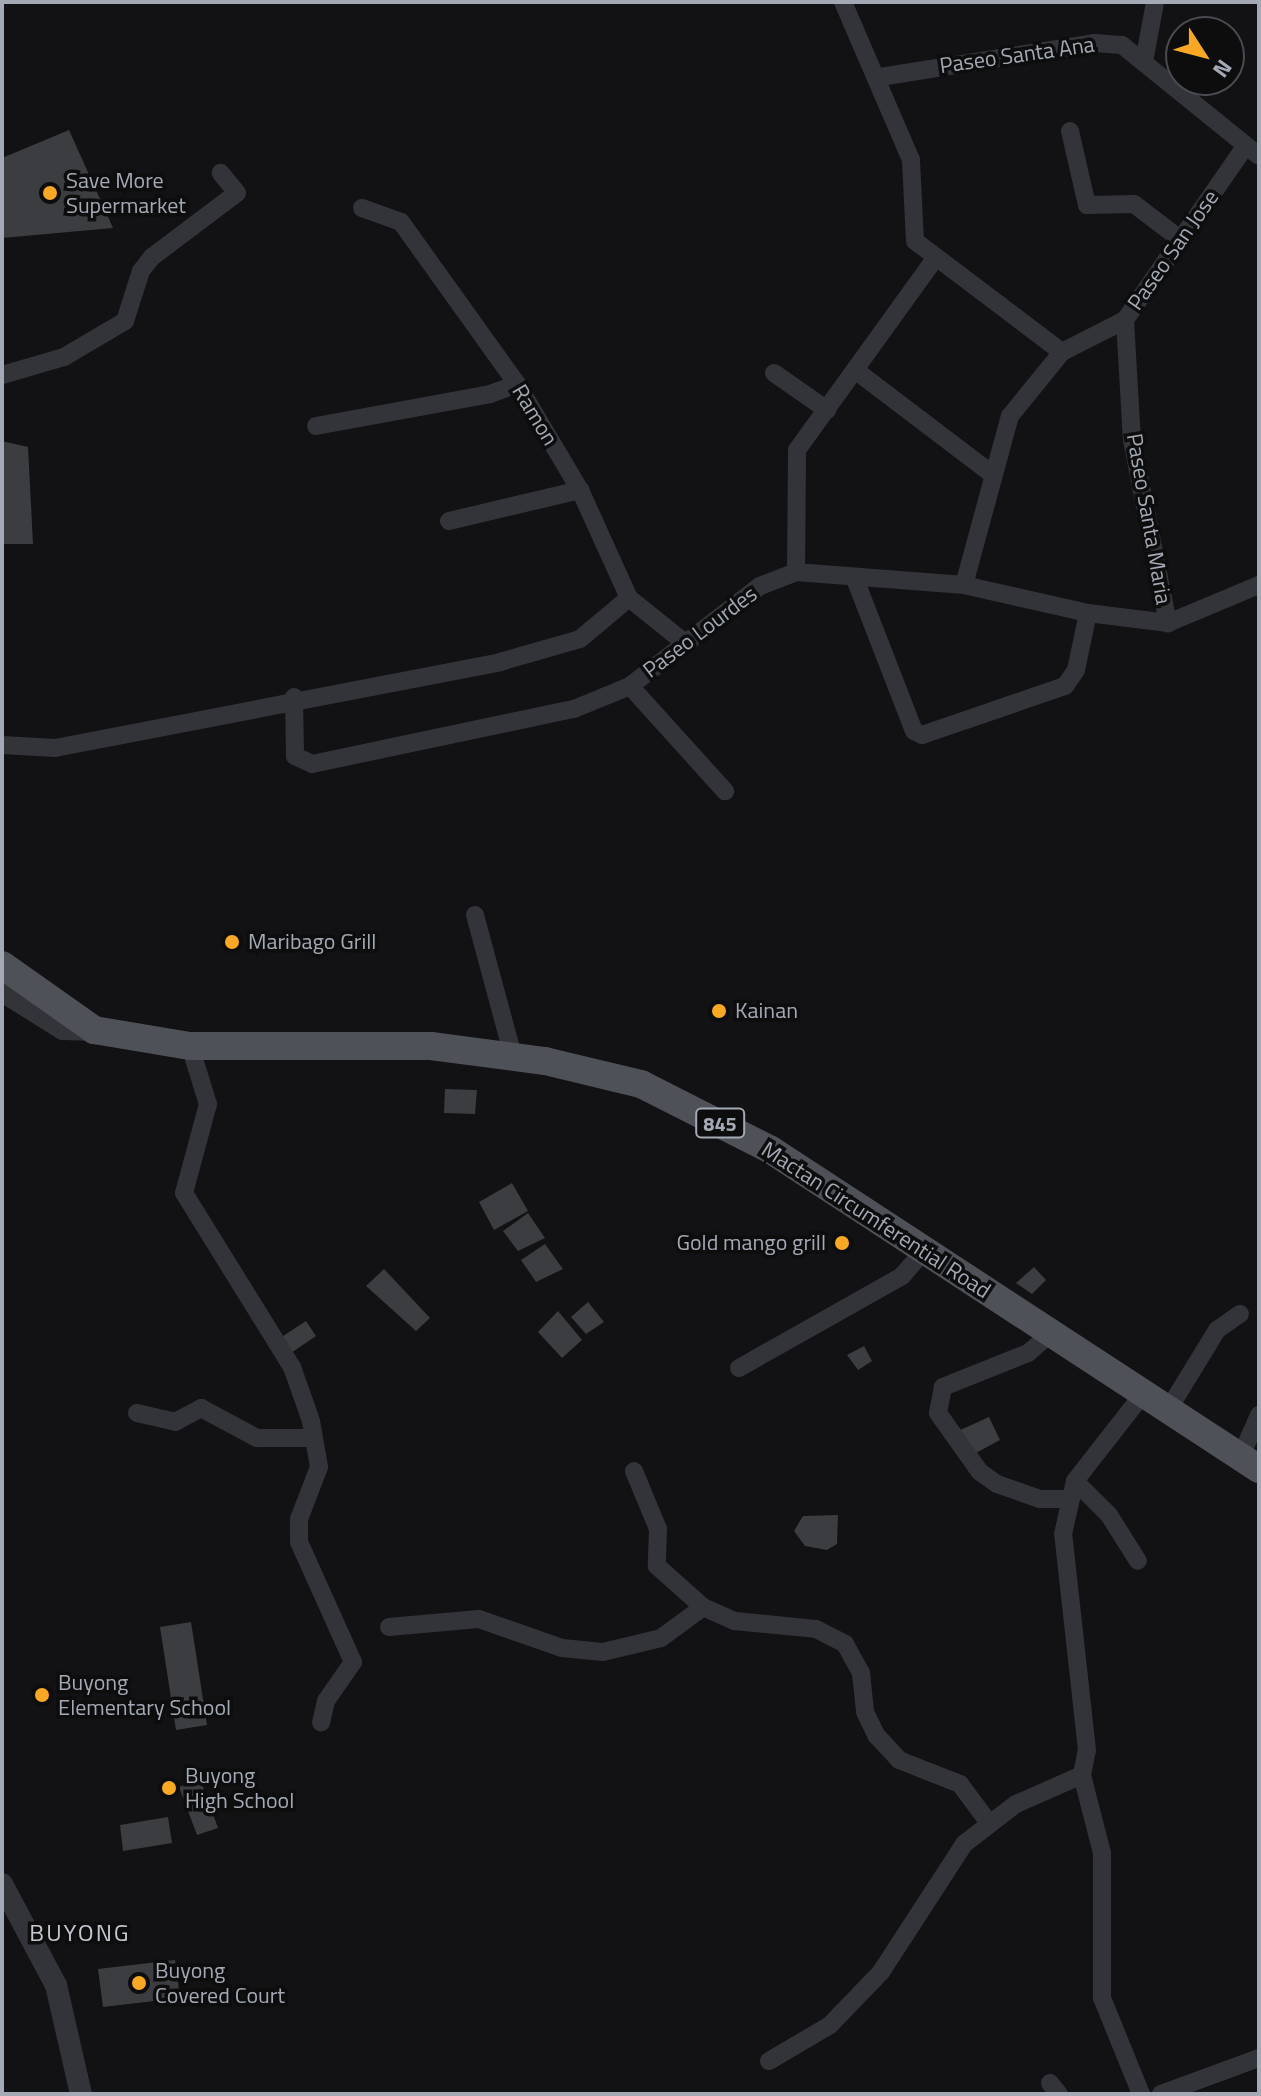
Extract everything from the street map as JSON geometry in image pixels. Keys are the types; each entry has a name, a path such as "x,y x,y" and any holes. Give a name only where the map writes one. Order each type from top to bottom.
{"main road":[{"name":"Mactan Circumferential Road","path":"2,965 94,1030 190,1046 431,1046 513,1056 605,1073 696,1109 924,1251 1250,1462"}],"street":[{"path":"843,2 880,77 911,160 915,241 1062,352"},
{"path":"1144,62 1155,2"},
{"name":"Paseo Santa Ana","path":"880,77 1094,43 1122,45 1252,152"},
{"path":"1070,131 1087,205 1134,204 1180,239"},
{"name":"Paseo San Jose","path":"964,585 1010,416 1062,352 1125,320 1180,239 1252,152"},
{"path":"2,375 64,357 125,321 141,271 152,257 237,193 221,173"},
{"name":"Ramon","path":"362,208 401,222 517,384 580,490 629,598 685,643"},
{"path":"796,572 797,450 935,259"},
{"name":"Paseo Santa Maria","path":"1125,320 1132,440 1168,623"},
{"path":"855,370 992,474"},
{"path":"774,373 827,410"},
{"path":"316,426 490,394 517,384"},
{"path":"449,521 580,490"},
{"name":"Paseo Lourdes","path":"294,697 295,756 312,764 574,709 630,686 760,586 796,572 855,579 964,585 1088,613 1168,623 1259,585"},
{"path":"855,579 914,731 922,735 1065,686 1076,670 1088,613"},
{"path":"2,745 55,748 294,697 500,662 580,639 629,598"},
{"path":"630,686 725,791"},
{"path":"475,915 513,1056"},
{"path":"2,991 63,1029 94,1030"},
{"path":"190,1046 208,1104 184,1193 292,1367 314,1438 317,1482 299,1519 299,1542 353,1662 326,1701 321,1722"},
{"path":"739,1368 902,1276 924,1251"},
{"path":"1168,1410 1217,1330 1240,1314"},
{"path":"1050,1334 1028,1353 943,1387 938,1413 980,1472 997,1484 1040,1499 1069,1499"},
{"path":"1141,2094 1102,1998 1102,1853 1082,1775 1087,1750 1063,1534 1075,1481 1143,1394"},
{"path":"137,1413 175,1422 201,1408 257,1438 314,1438"},
{"path":"1250,1462 1259,1415"},
{"path":"634,1471 658,1529 657,1566 703,1607 735,1621 816,1629 845,1644 861,1673 865,1712 876,1735 899,1760 960,1784 989,1823"},
{"path":"1075,1481 1109,1515 1138,1561"},
{"path":"389,1627 479,1619 507,1623 562,1648 603,1652 661,1638 703,1607"},
{"path":"769,2061 824,2030 881,1972 949,1859 989,1823 1082,1775"},
{"path":"2,1884 56,1985 81,2094"},
{"path":"1161,2094 1259,2058"}],"building":[{"name":"Save More Supermarket","path":"69,130 113,228 2,238 2,158"},
{"path":"2,441 28,447 33,544 2,544"},
{"path":"445,1089 477,1090 475,1114 444,1113"},
{"path":"512,1183 528,1211 494,1230 479,1202"},
{"path":"528,1213 545,1238 518,1251 503,1231"},
{"path":"545,1244 563,1269 536,1282 521,1260"},
{"path":"1034,1267 1046,1280 1032,1294 1016,1283"},
{"path":"384,1269 430,1318 416,1331 366,1286"},
{"path":"588,1302 604,1322 586,1334 571,1317"},
{"path":"558,1311 582,1340 562,1358 538,1332"},
{"path":"306,1321 316,1336 291,1353 280,1338"},
{"path":"864,1346 872,1361 858,1370 847,1355"},
{"path":"989,1417 1000,1440 974,1454 958,1431"},
{"path":"838,1515 837,1544 827,1550 805,1546 794,1531 803,1516"},
{"path":"191,1622 207,1725 176,1730 160,1627"},
{"path":"200,1779 218,1828 197,1835 179,1787"},
{"path":"168,1817 172,1843 123,1851 120,1825"},
{"name":"Buyong Covered Court","path":"175,1960 180,1998 103,2007 98,1969"}],"place":[{"name":"Save More Supermarket","path":"50,193"},
{"name":"Maribago Grill","path":"232,942"},
{"name":"Kainan","path":"719,1011"},
{"name":"Gold mango grill","path":"842,1243"},
{"name":"Buyong Elementary School","path":"42,1695"},
{"name":"Buyong High School","path":"169,1788"},
{"name":"Buyong Covered Court","path":"139,1983"}],"district":[{"name":"BUYONG","path":"80,1933"}]}
